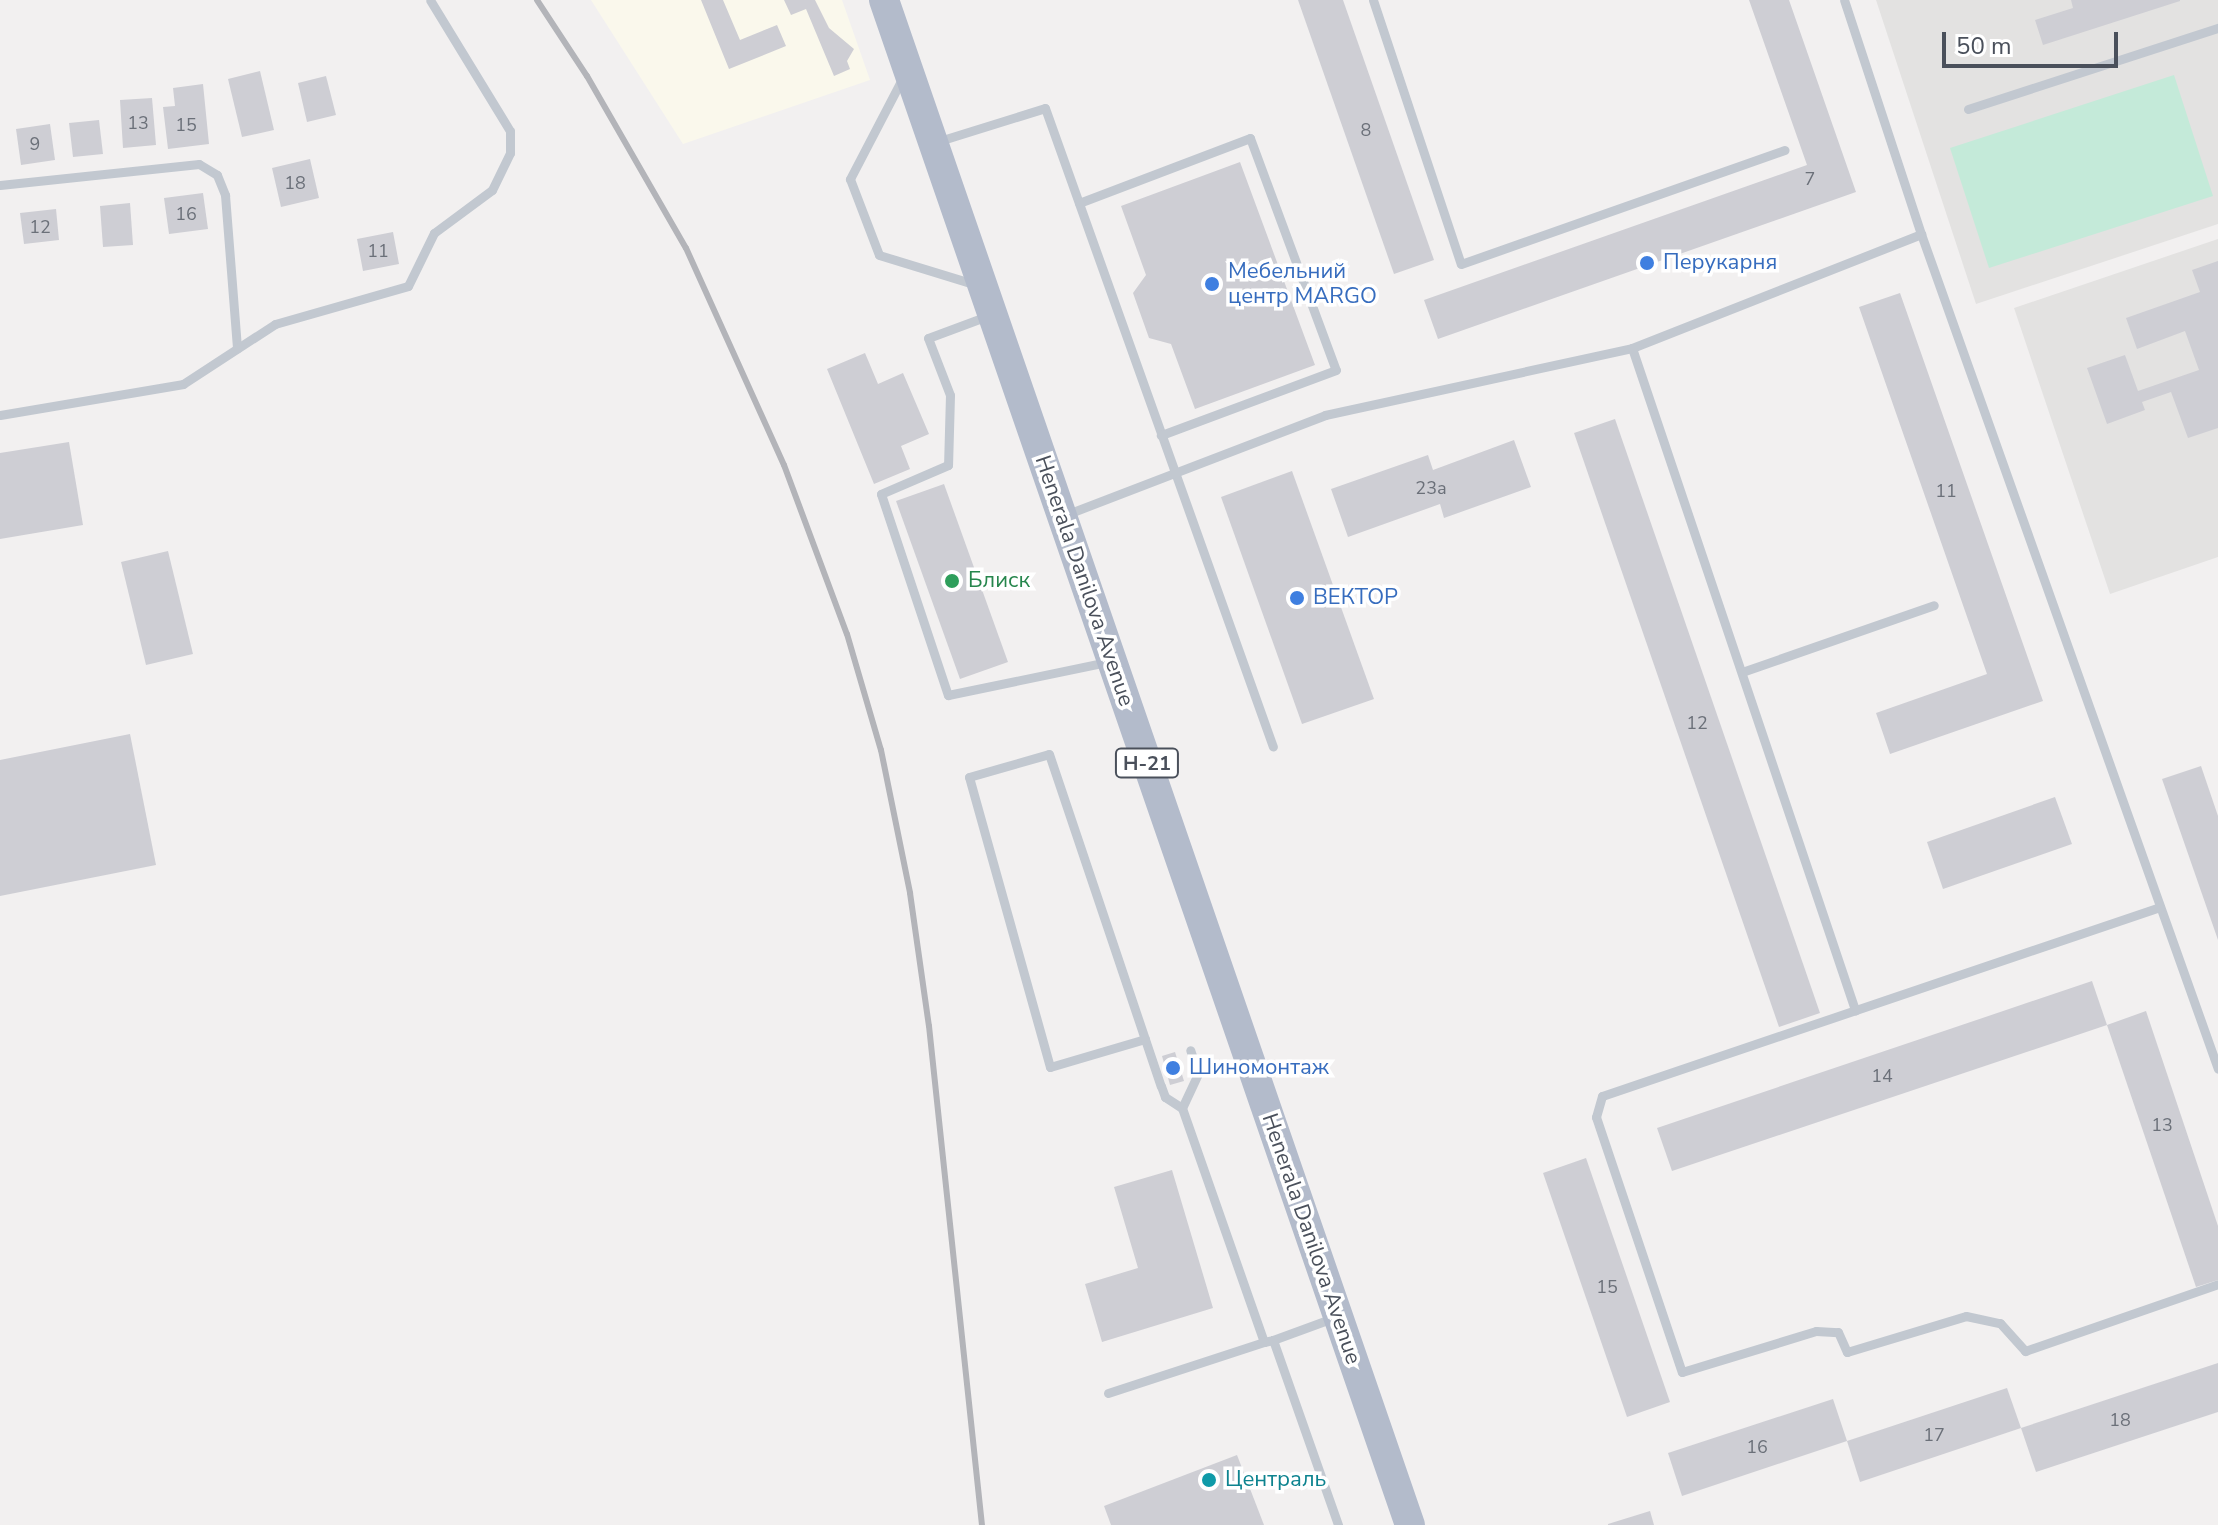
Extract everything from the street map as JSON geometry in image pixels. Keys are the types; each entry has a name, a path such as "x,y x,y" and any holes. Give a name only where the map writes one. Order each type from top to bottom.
{"main road":[{"name":"Henerala Danilova Avenue","path":"884,0 1410,1525"}],"lane":[{"path":"0,415 183,384 275,324 408,286 434,233 458,217 502,177 510,153 510,131 430,0"},
{"path":"1373,0 1461,264 1784,150"},
{"path":"1844,0 1921,234 2218,1069"},
{"path":"1968,109 2218,28"},
{"path":"907,69 850,179 879,255 987,301"},
{"path":"933,143 1045,108 1273,747"},
{"path":"1079,203 1250,138 1336,370 1161,435"},
{"path":"0,185 199,164 217,175 225,195 237,349"},
{"path":"1062,517 1173,470 1325,415 1632,348 1921,234"},
{"path":"987,301 928,338 950,395 948,465 881,494 948,695 1111,661"},
{"path":"1632,348 1855,1010"},
{"path":"1742,672 1934,605"},
{"path":"1145,1039 1050,1067 969,777 1049,754 1165,1097 1182,1108 1338,1525"},
{"path":"2160,907 1602,1096 1596,1117 1682,1372 1816,1331 1838,1332 1847,1352 1966,1316 2000,1323 2025,1351 2218,1284"},
{"path":"2207,1038 2218,1034"},
{"path":"1182,1108 1198,1074 1190,1050"},
{"path":"1108,1393 1338,1316"}],"shaded area":[{"path":"591,0 842,0 870,80 683,144"},
{"path":"1876,0 2218,0 2218,224 1976,304"},
{"path":"2218,239 2218,557 2110,594 2014,308"}],"green space":[{"path":"2174,75 2213,196 1989,268 1950,148"}],"building":[{"path":"701,0 723,0 740,40 777,25 786,46 729,69"},
{"path":"784,0 815,0 829,28 854,49 847,61 850,69 834,76 806,9 791,15"},
{"path":"1298,0 1343,0 1434,260 1394,274"},
{"path":"1749,0 1789,0 1856,192 1438,339 1424,300 1807,165"},
{"path":"2071,0 2180,1 2043,45 2035,20 2073,8"},
{"path":"260,71 274,130 242,137 228,79"},
{"path":"326,76 336,115 307,122 298,83"},
{"path":"203,84 209,144 168,149 163,107 175,106 173,88"},
{"path":"152,98 156,145 123,148 120,100"},
{"path":"99,120 103,154 73,157 69,123"},
{"path":"50,124 55,160 21,165 16,129"},
{"path":"310,159 319,198 281,207 272,168"},
{"name":"Мебельний центр MARGO","path":"1240,162 1315,365 1195,409 1171,344 1149,338 1133,293 1146,275 1121,206"},
{"path":"203,193 208,229 169,234 164,198"},
{"path":"130,203 133,245 103,247 100,206"},
{"path":"56,209 59,240 24,244 20,213"},
{"path":"393,232 399,264 363,271 357,239"},
{"path":"2218,261 2218,428 2188,438 2171,392 2142,402 2145,410 2107,424 2087,368 2125,355 2138,391 2199,370 2185,331 2137,349 2126,318 2200,292 2192,270"},
{"path":"1900,293 2043,701 1890,754 1876,713 1987,674 1859,307"},
{"path":"865,353 878,384 903,373 929,434 901,446 910,469 874,484 827,369"},
{"path":"1615,419 1820,1013 1779,1027 1574,433"},
{"path":"1514,440 1531,487 1444,518 1440,504 1348,537 1331,489 1428,455 1433,470"},
{"path":"69,442 83,525 0,539 0,453"},
{"name":"ВЕКТОР","path":"1292,471 1374,699 1302,724 1221,497"},
{"name":"Блиск","path":"944,484 1008,662 960,679 896,501"},
{"path":"168,551 193,654 146,665 121,562"},
{"path":"130,734 156,865 0,896 0,760"},
{"path":"2201,766 2218,816 2218,940 2162,779"},
{"path":"2055,797 2072,844 1943,889 1927,842"},
{"path":"2092,981 2107,1025 1672,1171 1657,1128"},
{"path":"2146,1011 2218,1226 2218,1280 2196,1287 2107,1025"},
{"name":"Шиномонтаж","path":"1175,1052 1184,1081 1170,1085 1162,1056"},
{"path":"1586,1158 1670,1402 1627,1417 1543,1173"},
{"path":"1172,1170 1213,1308 1102,1342 1085,1284 1138,1268 1114,1187"},
{"path":"2218,1363 2218,1412 2036,1472 2021,1428"},
{"path":"2007,1388 2021,1428 1860,1482 1847,1441"},
{"path":"1833,1399 1847,1441 1682,1496 1668,1453"},
{"name":"Централь","path":"1237,1455 1264,1525 1111,1525 1104,1506"},
{"path":"1650,1511 1654,1525 1608,1525 1608,1524"}],"railway":[{"path":"537,0 587,76 686,248 784,465 847,634 881,750 910,893 929,1026 982,1525"}],"place":[{"name":"Перукарня","path":"1647,263"},
{"name":"Мебельний центр MARGO","path":"1212,284"},
{"name":"Блиск","path":"952,581"},
{"name":"ВЕКТОР","path":"1297,598"},
{"name":"Шиномонтаж","path":"1173,1068"},
{"name":"Централь","path":"1209,1480"}]}
